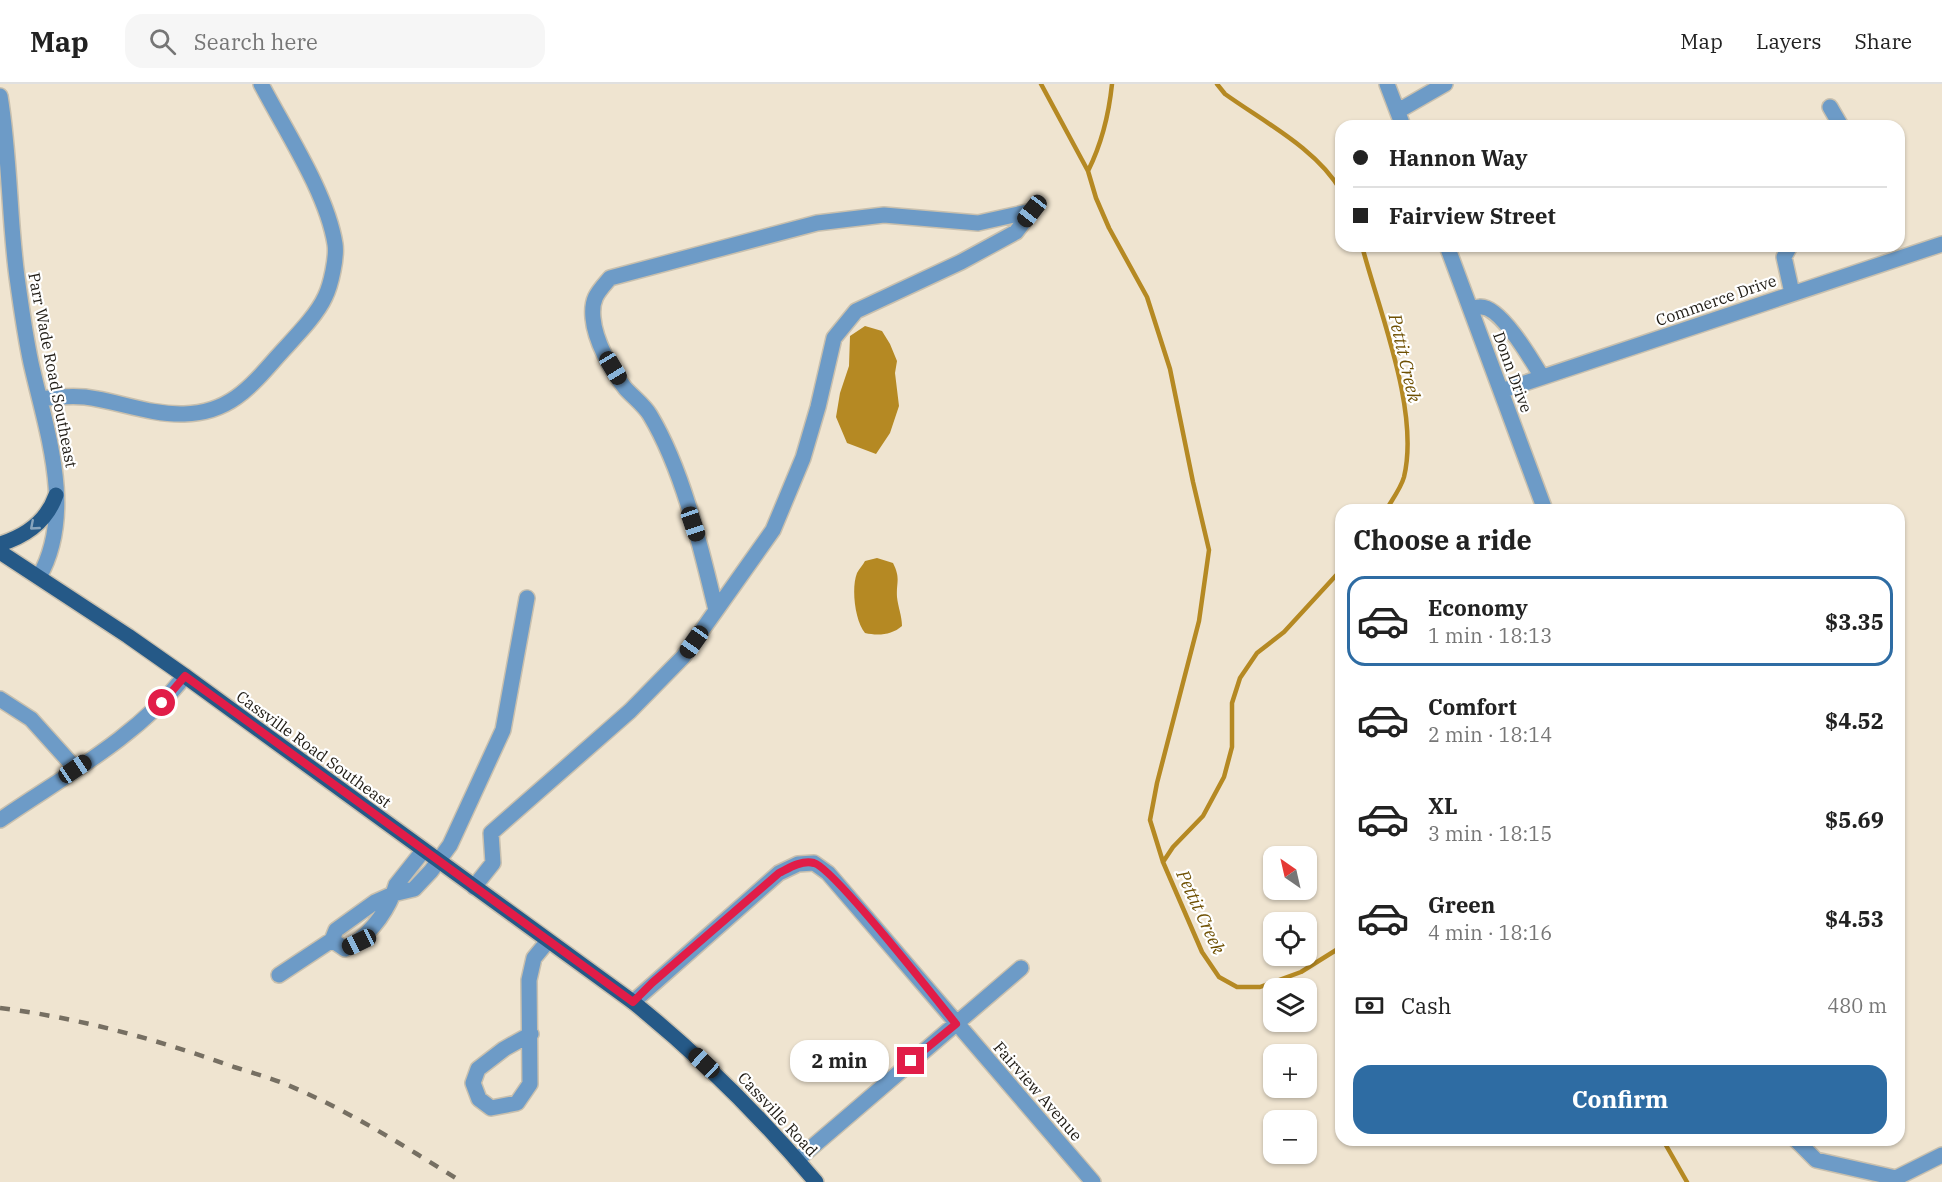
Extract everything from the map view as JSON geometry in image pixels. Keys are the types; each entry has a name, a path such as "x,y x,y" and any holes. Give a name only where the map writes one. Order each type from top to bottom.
{"main road":[{"path":"0,544 20,537 37,525 56,495"},
{"name":"Cassville Road Southeast","path":"0,552 185,676 603,980"},
{"name":"Cassville Road","path":"603,980 682,1042 816,1182"}],"street":[{"path":"40,399 62,396 86,397 183,414 216,410 233,401 246,390 306,324 325,297 334,268 336,246 331,227 320,194 261,84"},
{"path":"1387,84 1400,119 1442,85"},
{"name":"Parr Wade Road Southeast","path":"0,96 24,327 52,457 56,495 53,534 39,577"},
{"path":"1830,107 1838,120"},
{"path":"474,887 493,863 491,833 630,711 683,657 773,530 803,458 834,338 856,312 961,262 1016,232 1032,211 978,223 884,215 817,223 610,278 595,295 593,318 602,349 624,387 649,414 671,458 701,546 716,610"},
{"name":"Commerce Drive","path":"1501,391 1942,243"},
{"name":"Donn Drive","path":"1450,252 1543,504"},
{"path":"1787,252 1784,257 1792,293"},
{"path":"1471,310 1481,307 1489,309 1499,317 1542,377"},
{"path":"279,975 333,940 336,930 375,902 393,894 414,889 450,845 503,730 527,598"},
{"path":"0,820 132,730 171,693 185,676"},
{"path":"0,699 31,719 75,769"},
{"path":"333,940 345,949 359,942 387,908 396,885 423,851"},
{"name":"Fairview Avenue","path":"633,1002 779,873 798,864 814,863 828,873 862,911 1093,1182"},
{"path":"531,1034 504,1049 478,1069 473,1083 479,1099 491,1108 517,1103 530,1084 531,1034 529,980 534,958 548,941"},
{"path":"797,1160 1021,968"},
{"path":"1802,1146 1816,1160 1896,1178 1942,1155"}],"shaded area":[{"path":"865,326 882,331 897,361 895,373 899,406 890,433 876,454 847,443 836,417 840,393 849,366 850,336"},
{"path":"877,558 893,563 895,568 898,577 897,597 902,626 889,633 880,634 865,633 856,613 854,595 858,572 865,561"}],"waterway":[{"path":"1041,84 1088,171 1096,198 1109,228 1147,297 1170,369 1209,550 1199,621 1157,783 1150,820 1163,862 1202,952 1219,977 1237,987 1260,987 1301,972 1335,951"},
{"path":"1088,171 1104,129 1112,84"},
{"name":"Pettit Creek","path":"1217,84 1225,94 1304,149 1335,182"},
{"name":"Pettit Creek","path":"1364,252 1395,361 1407,422 1404,477 1390,504"},
{"name":"Pettit Creek","path":"1163,862 1173,847 1203,816 1224,777 1232,747 1232,703 1240,678 1257,653 1284,632 1335,577"},
{"name":"Pettit Creek","path":"1666,1146 1687,1182"}],"railway":[{"path":"0,1008 119,1031 283,1083 362,1121 462,1182"}],"route":[{"path":"162,703 185,676 633,1002 779,873 798,864 814,863 828,873 869,919 956,1024 911,1061"}]}
